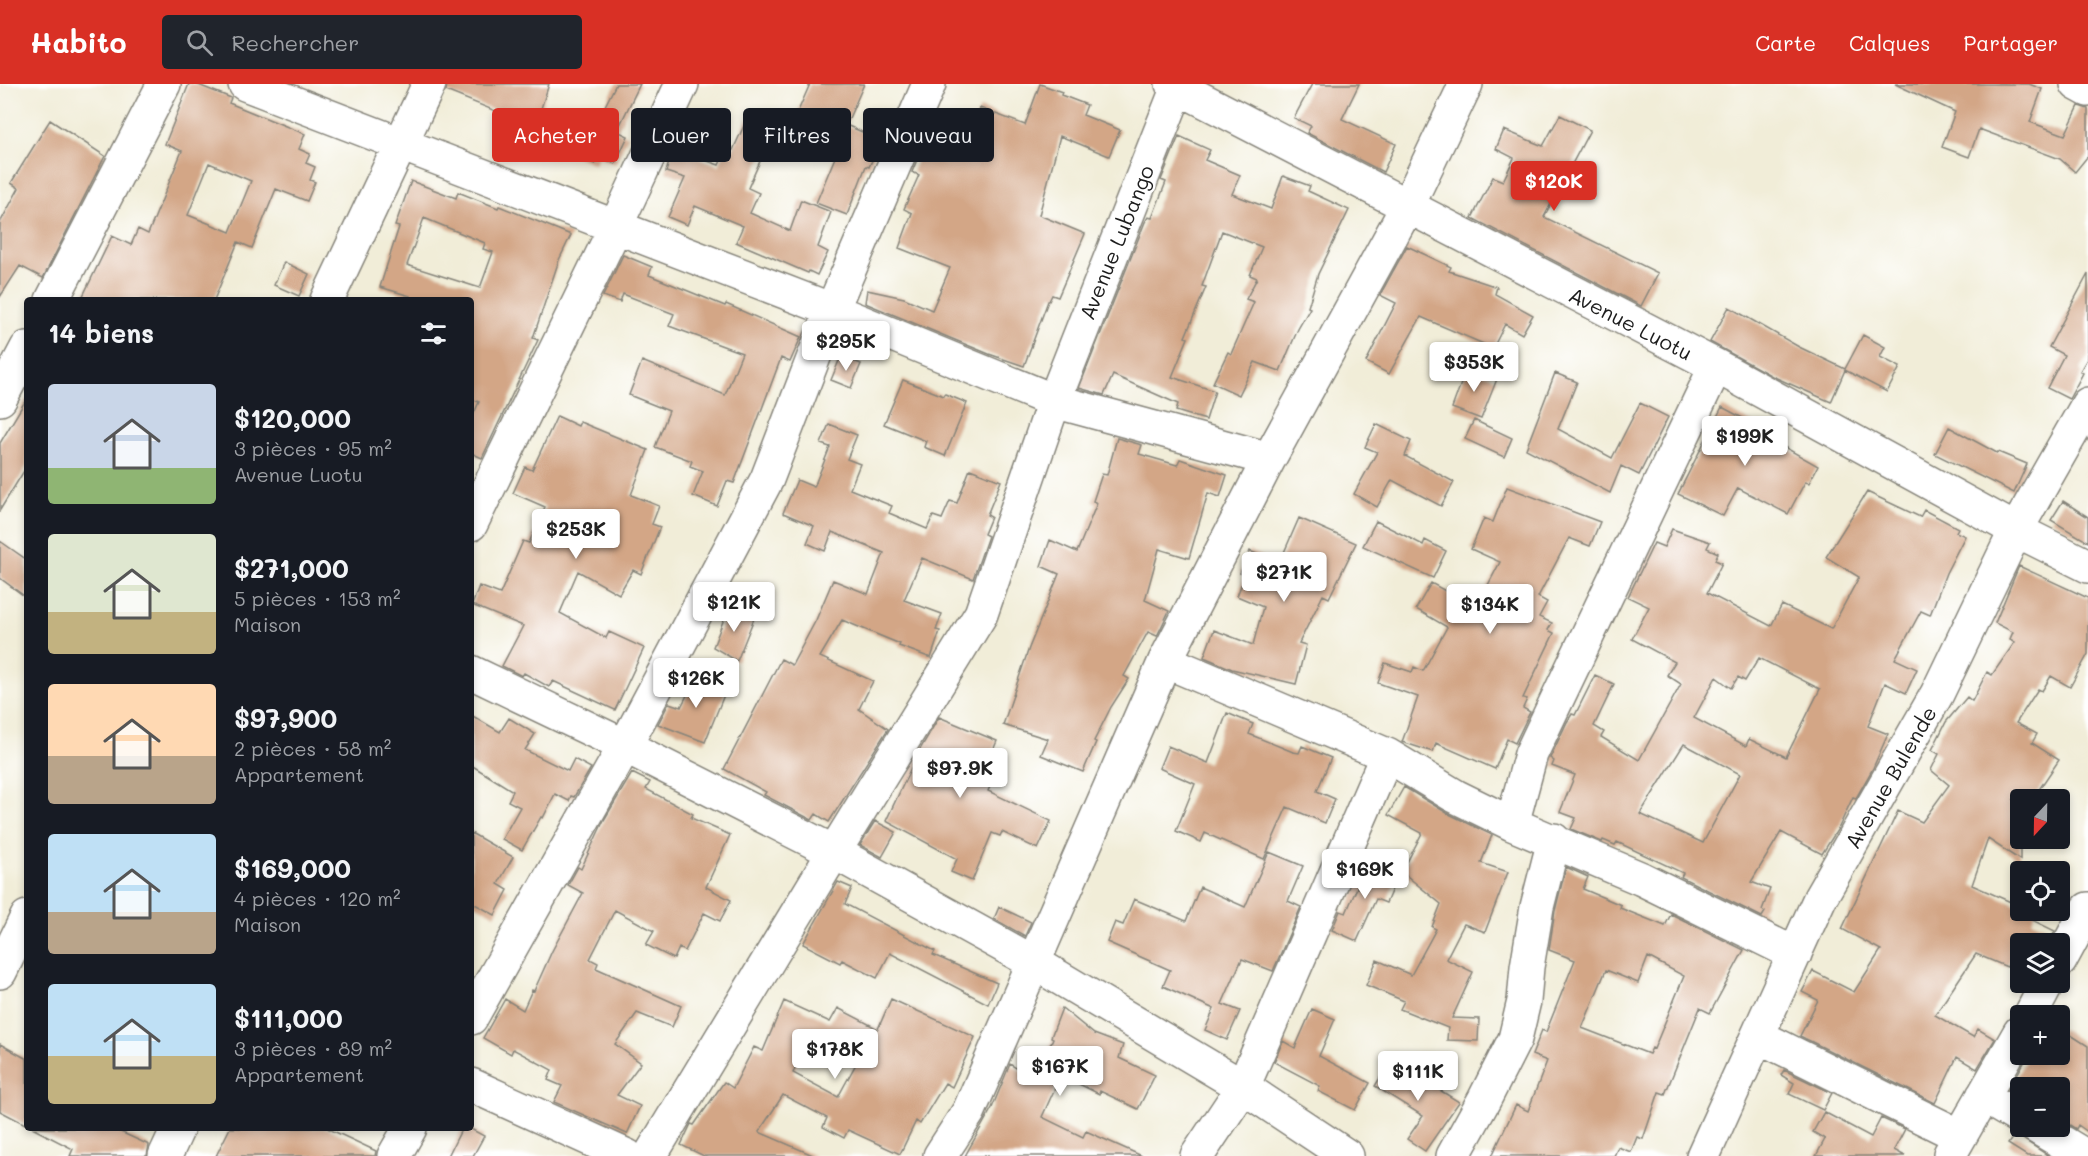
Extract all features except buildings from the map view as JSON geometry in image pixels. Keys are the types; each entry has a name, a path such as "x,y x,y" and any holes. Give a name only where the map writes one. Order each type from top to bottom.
{"street":[{"path":"54,297 164,84"},
{"path":"245,84 832,310 1053,401 1269,459"},
{"path":"328,297 429,84"},
{"path":"474,518 615,228 682,84"},
{"path":"474,1013 625,746 767,479 832,310 929,84"},
{"path":"940,1156 969,1111 1165,661 1269,459 1407,207 1466,84"},
{"path":"2077,84 2088,90"},
{"name":"Avenue Luotu","path":"1176,85 1716,366 2016,530 2088,566"},
{"name":"Avenue Lubango","path":"650,1156 981,614 1053,401 1176,85"},
{"path":"9,390 24,355"},
{"path":"1512,824 1531,753 1716,366"},
{"name":"Avenue Bulende","path":"1703,1156 1820,898 1937,694 2016,530 2088,404"},
{"path":"1165,661 1387,755 1455,796 1512,824 1642,879 1795,954"},
{"path":"474,673 625,746 834,852 1033,962 1243,1087 1347,1156"},
{"path":"1197,1156 1243,1087 1387,755"},
{"path":"1452,1156 1515,1039 1524,1001 1537,907 1554,840"},
{"path":"2070,942 2088,909"},
{"path":"0,972 24,922"},
{"path":"1758,1036 1954,1146 2010,1049"},
{"path":"474,1086 627,1156"},
{"path":"1983,1095 2010,1112"},
{"path":"165,1156 177,1131"},
{"path":"394,1156 408,1131"},
{"path":"2054,1137 2085,1156"}]}
